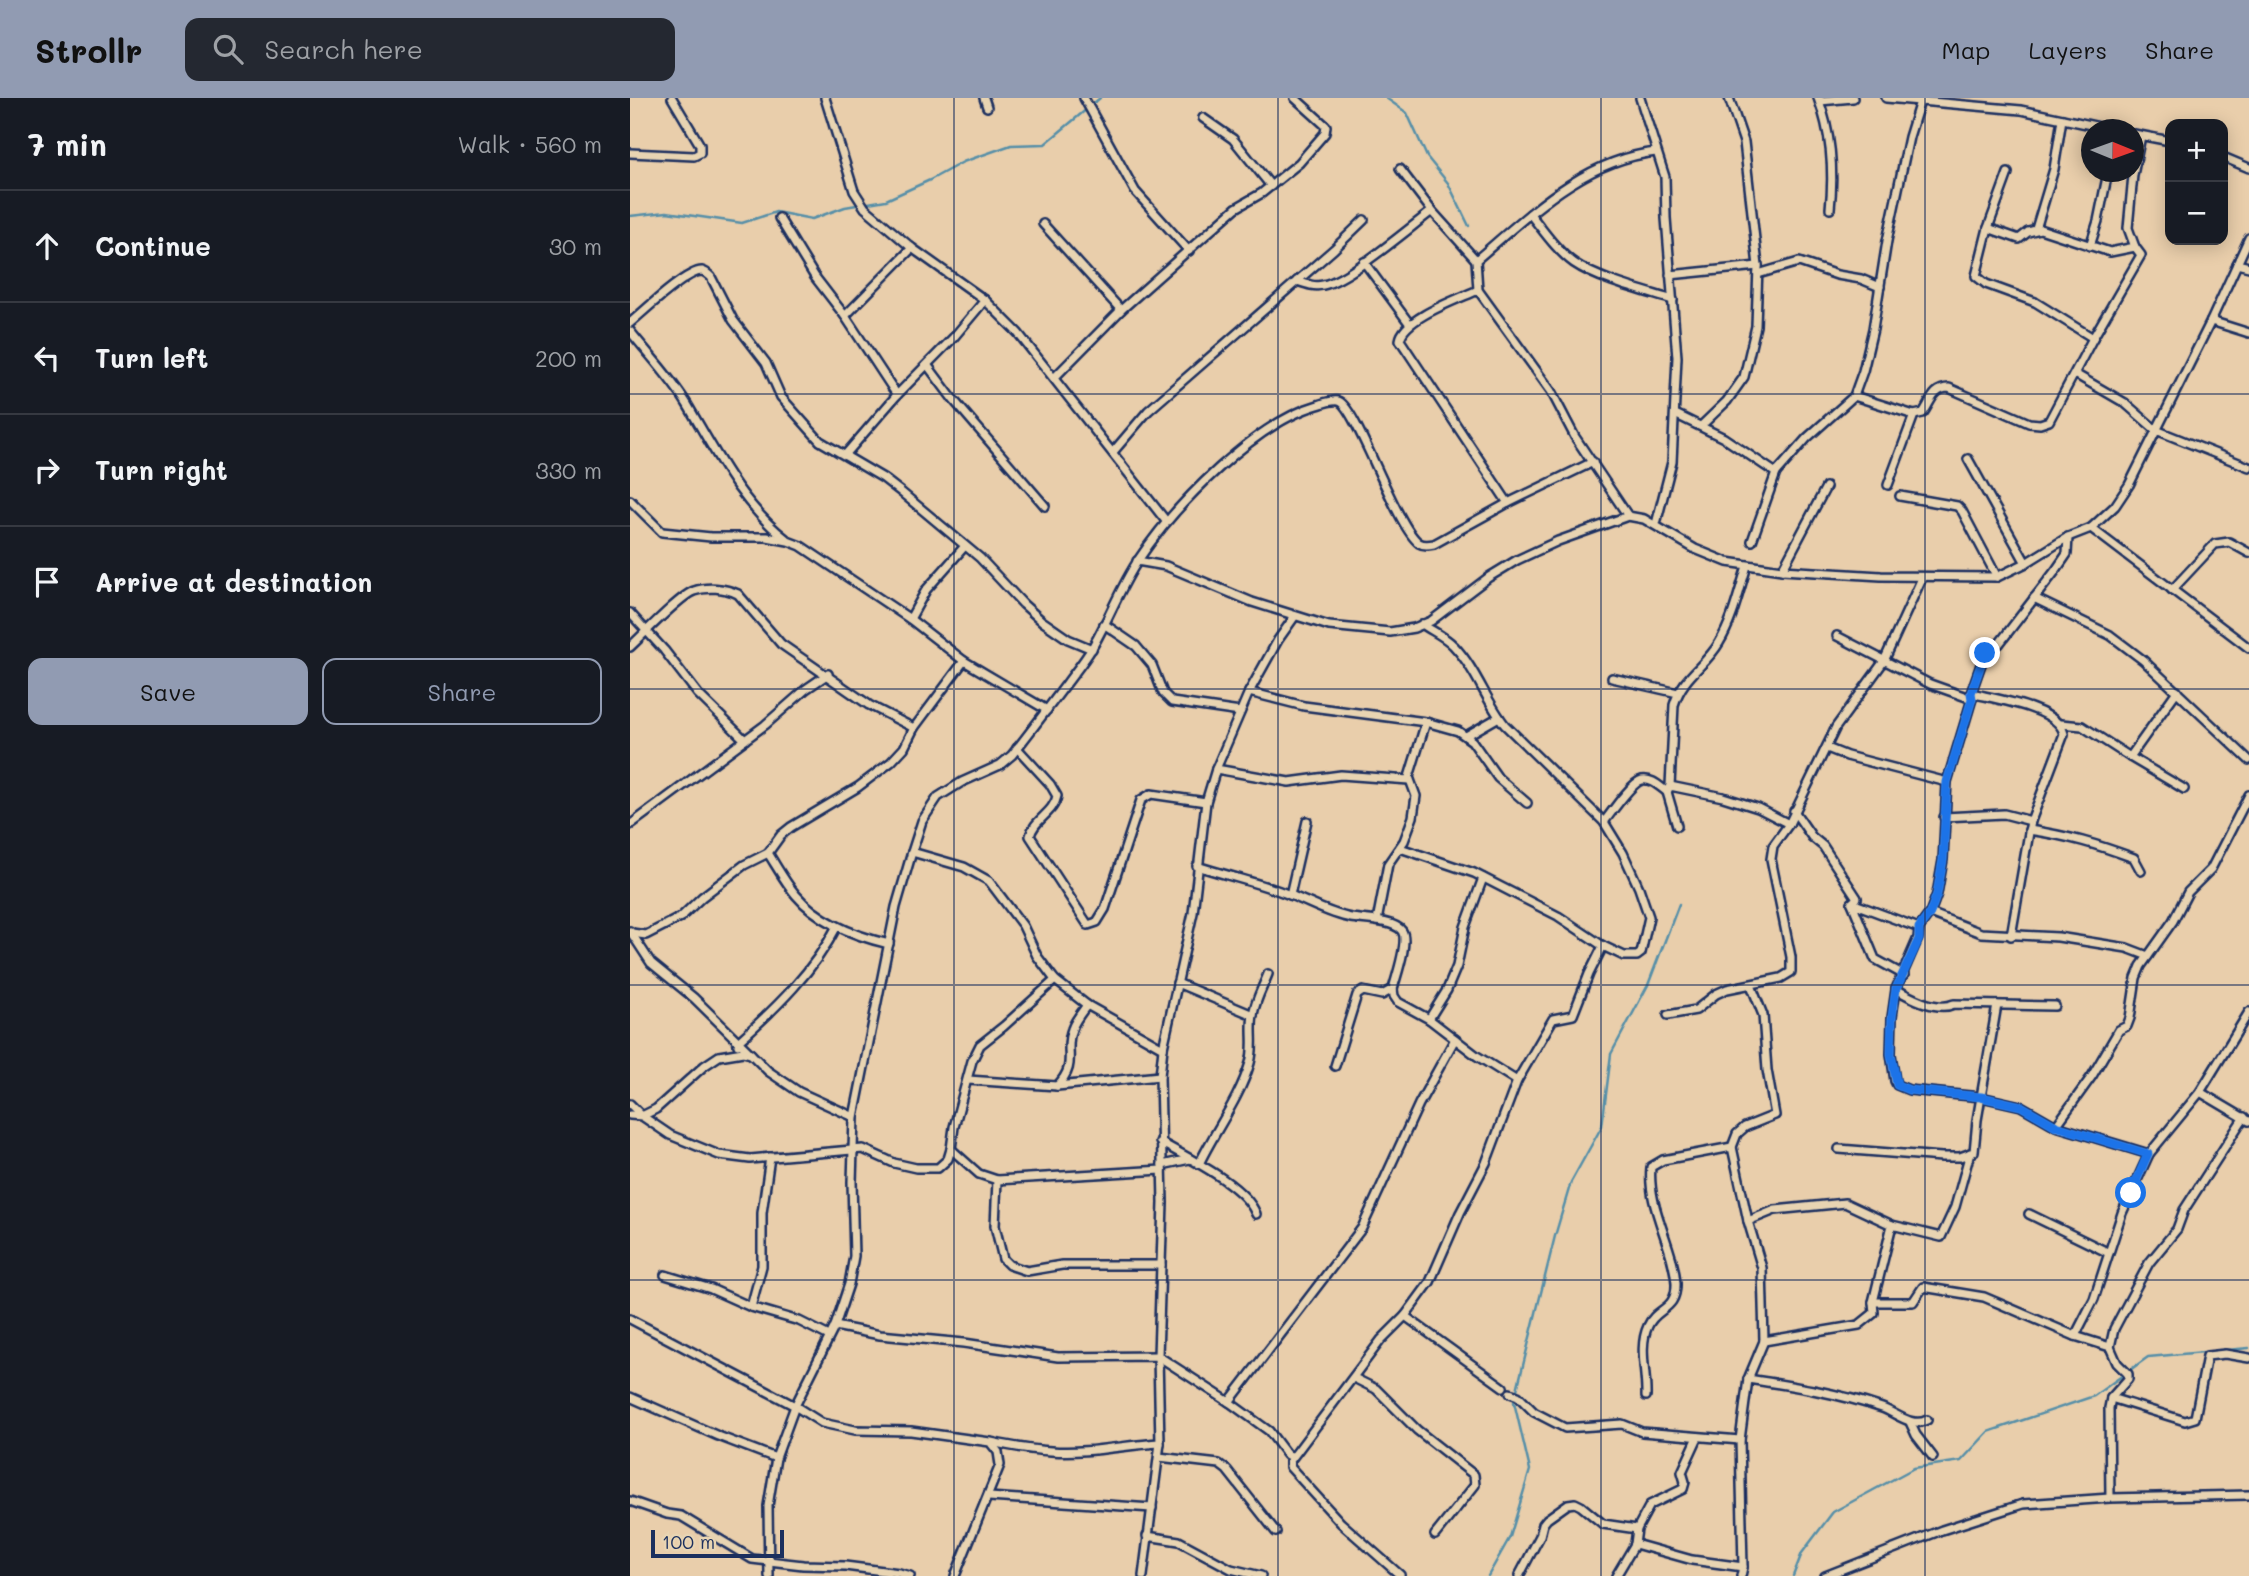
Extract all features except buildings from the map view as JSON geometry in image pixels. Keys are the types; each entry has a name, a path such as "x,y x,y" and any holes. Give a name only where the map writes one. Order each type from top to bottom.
{"street":[{"path":"630,153 694,156 700,153 700,145 672,98"},
{"path":"825,98 853,191 865,208 912,248 985,300 1018,332 1166,520"},
{"path":"984,98 987,107"},
{"path":"1084,98 1135,191 1189,251"},
{"path":"1054,377 1121,310 1236,208 1271,186 1299,163 1326,129 1324,123 1295,98"},
{"path":"1640,98 1665,177 1677,356 1672,462 1656,524"},
{"path":"1700,426 1727,401 1744,377 1756,326 1758,270 1744,142 1729,98"},
{"path":"1830,209 1833,156 1819,100 1853,98"},
{"path":"1886,98 1921,99 2021,110 2081,123"},
{"path":"1752,541 1776,473 1807,438 1854,396 1863,371 1880,287 1886,241 1909,137 1921,99"},
{"path":"1203,118 1233,139 1271,186"},
{"path":"2036,229 2054,169 2062,119"},
{"path":"2144,136 2165,140"},
{"path":"1476,260 1530,214 1600,166 1656,152"},
{"path":"2228,159 2249,168"},
{"path":"1400,169 1432,211 1476,260 1478,290 1551,391 1574,437 1629,516"},
{"path":"2008,173 1975,272 1980,280 2035,302 2093,338"},
{"path":"2090,246 2106,182"},
{"path":"1854,396 1914,415 1923,413 1939,390 1949,388 2029,423 2046,423 2076,374 2093,338 2141,254 2135,247 2128,228 2132,182"},
{"path":"1297,281 1313,286 1325,285 1343,277 1432,211"},
{"path":"1530,214 1574,263 1673,300"},
{"path":"779,218 815,277 845,316 897,395"},
{"path":"1113,452 1148,411 1364,220"},
{"path":"1043,224 1121,310"},
{"path":"1988,228 2019,239 2036,229 2046,230 2110,252 2135,247"},
{"path":"1137,561 1166,566 1252,602 1329,626 1390,632 1422,624 1441,614 1489,577 1517,560 1558,541 1629,516 1656,524 1713,558 1747,566 1922,578 1997,577 2068,537 2091,528 2115,506 2129,485 2211,321 2249,238"},
{"path":"845,316 912,248"},
{"path":"1364,262 1409,323"},
{"path":"1670,275 1758,270 1799,262 1880,287"},
{"path":"2237,264 2249,267"},
{"path":"630,323 683,279 697,272 706,273 711,277 733,320 766,363 781,397 820,441 901,492 980,558 1042,621 1068,639 1092,649"},
{"path":"1478,290 1409,323 1401,333 1403,347 1508,503"},
{"path":"845,455 985,300"},
{"path":"2211,321 2249,333"},
{"path":"630,331 674,386 715,454 756,511 788,541"},
{"path":"928,366 1045,506"},
{"path":"2076,374 2125,403 2156,430 2249,467"},
{"path":"769,1576 768,1506 776,1458 795,1406 835,1325 849,1284 854,1256 855,1117 889,944 912,852 922,821 938,797 962,782 1000,765 1017,748 1092,649 1137,561 1166,520 1257,436 1292,414 1335,400 1343,402 1418,542 1427,546 1508,503 1593,463"},
{"path":"1675,414 1724,438 1776,473"},
{"path":"1888,485 1914,415"},
{"path":"1968,459 2026,563"},
{"path":"1782,570 1826,487"},
{"path":"1900,496 1957,506 1997,577"},
{"path":"630,500 662,532 711,537 767,537 801,546 910,619 964,661 1047,710"},
{"path":"2091,528 2249,648"},
{"path":"2068,537 2067,554 1999,644 1985,653 1947,782 1941,875 1930,913 1919,928 1919,939 1896,989 1891,1054 1897,1085 1909,1090 1981,1097 2021,1106 2056,1126 2148,1154"},
{"path":"2172,590 2215,544 2229,542 2249,553"},
{"path":"910,619 926,590 965,546"},
{"path":"1677,825 1668,789 1674,705 1678,693 1692,672 1717,646 1728,624 1747,566"},
{"path":"1668,1015 1696,1010 1727,989 1786,976 1793,967 1771,859 1773,846 1789,824 1836,727 1884,661 1922,578"},
{"path":"630,647 694,591 724,589 738,594 781,644 828,674 869,705 914,728"},
{"path":"2034,598 2110,635 2143,660 2249,760"},
{"path":"630,613 698,694 745,740"},
{"path":"1143,1576 1160,1443 1160,1076 1164,1048 1193,913 1206,802 1216,769 1249,692 1278,640 1295,616"},
{"path":"1104,624 1136,646 1152,665 1163,693 1172,702 1240,712"},
{"path":"1400,848 1483,878 1558,916 1624,956 1637,956 1644,945 1649,917 1643,897 1623,853 1604,822 1499,718 1475,674 1454,645 1422,624"},
{"path":"2242,641 2249,633"},
{"path":"1837,636 1930,684 2048,715 2061,724 2082,726 2184,789"},
{"path":"640,948 646,935 681,916 744,865 768,853 781,835 791,827 858,787 891,762 904,748 914,728 964,661"},
{"path":"630,825 745,740 828,674"},
{"path":"1612,678 1678,693"},
{"path":"2130,757 2177,691"},
{"path":"1249,692 1304,706 1426,722 1466,736 1497,778 1527,803"},
{"path":"1466,736 1499,718"},
{"path":"1377,921 1388,864 1404,841 1416,800 1409,780 1426,722"},
{"path":"2011,936 2031,821 2063,742 2061,724"},
{"path":"1017,748 1057,796 1055,805 1033,828 1030,836 1088,925 1097,922 1105,909 1141,800 1151,794 1161,794 1206,802"},
{"path":"1827,748 1847,756 1947,782"},
{"path":"1216,769 1289,782 1341,775 1409,780"},
{"path":"1604,822 1638,781 1653,782 1668,789 1723,797 1758,808 1789,824"},
{"path":"2056,1126 2092,1076 2119,1030 2127,1026 2136,978 2148,956 2174,921 2188,892 2211,869 2249,794"},
{"path":"1794,811 1812,837 1823,846 1857,898 1852,903"},
{"path":"1944,817 2004,814 2031,821"},
{"path":"1290,895 1307,821"},
{"path":"2029,830 2069,836 2100,845 2134,858 2141,871"},
{"path":"912,852 964,867 989,881 1023,926 1037,956 1055,980 1087,1005 1164,1048"},
{"path":"768,853 795,894 819,916 868,939 889,944"},
{"path":"1197,866 1290,895 1326,911 1377,921 1400,929 1404,935 1402,956 1394,989 1398,1002 1429,1019 1455,1040 1517,1081"},
{"path":"1429,1019 1447,990 1457,966 1465,927 1483,878"},
{"path":"1852,903 1919,928"},
{"path":"1852,903 1875,959 1904,975"},
{"path":"1930,913 1981,933 2058,937 2127,948 2148,956"},
{"path":"735,1052 739,1041 781,1003 828,943 837,926"},
{"path":"631,932 646,935"},
{"path":"631,932 658,970 694,998 768,1071 799,1092 855,1117"},
{"path":"1400,1575 1341,1523 1298,1476 1290,1467 1292,1456 1381,1340 1405,1316 1430,1282 1460,1213 1486,1163 1517,1081 1553,1019 1573,1015 1589,974 1604,946"},
{"path":"951,1149 979,1174 997,1180 1162,1168 1195,1162 1232,1107 1250,1062 1254,1046 1252,1015 1268,974"},
{"path":"630,1104 642,1116 670,1135 719,1155 750,1159 866,1150 894,1163 932,1169 944,1164 951,1149 954,1127 972,1061 980,1045 1004,1027 1055,980"},
{"path":"1177,983 1252,1015"},
{"path":"1741,1576 1740,1440 1748,1379 1764,1340 1762,1268 1748,1221 1732,1147 1737,1135 1745,1127 1775,1115 1767,1070 1763,1015 1751,985"},
{"path":"1335,1066 1357,995 1363,991 1380,996 1394,989"},
{"path":"1896,989 1912,998 1950,1007 1954,1004 2055,1006"},
{"path":"1057,1086 1068,1072 1072,1028 1087,1005"},
{"path":"1839,1149 1942,1157 1960,1157 1974,1152 1997,1005"},
{"path":"2075,1336 2094,1299 2122,1213 2148,1154 2200,1092 2249,1012"},
{"path":"1229,1402 1362,1228 1419,1104 1455,1040"},
{"path":"630,1115 642,1116 656,1109 719,1056 735,1052 751,1054"},
{"path":"968,1080 1057,1086 1160,1076"},
{"path":"2110,1498 2109,1408 2111,1398 2128,1379 2128,1374 2117,1363 2110,1347 2114,1329 2149,1263 2177,1229 2184,1210 2247,1119 2200,1092"},
{"path":"1160,1142 1241,1191 1252,1203 1256,1214"},
{"path":"1646,1396 1644,1357 1647,1328 1657,1314 1670,1306 1676,1284 1668,1244 1656,1209 1651,1167 1663,1160 1732,1147"},
{"path":"1748,1221 1775,1210 1845,1203 1892,1225 1941,1237 1955,1207 1970,1153"},
{"path":"751,1307 762,1266 762,1213 770,1157"},
{"path":"997,1180 995,1226 1003,1259 1009,1265 1027,1270 1062,1265 1161,1265"},
{"path":"2029,1214 2109,1253"},
{"path":"1764,1340 1859,1325 1874,1312 1873,1302 1892,1225"},
{"path":"664,1275 711,1289 751,1307 799,1321 830,1336"},
{"path":"1873,1302 1913,1302 1923,1287 1984,1297 2075,1336 2110,1347"},
{"path":"1405,1316 1503,1387"},
{"path":"630,1319 822,1423 855,1430 911,1430 1052,1452 1160,1443"},
{"path":"835,1325 880,1335 964,1343 1058,1357 1158,1356 1269,1431 1287,1455 1292,1456"},
{"path":"2111,1398 2191,1421 2195,1418 2207,1356 2225,1354 2249,1358"},
{"path":"1354,1378 1376,1390 1416,1430 1474,1475 1475,1485 1435,1535"},
{"path":"1748,1379 1799,1386 1858,1401 1892,1412 1910,1422 1927,1420"},
{"path":"1510,1393 1518,1396 1534,1412 1566,1428 1622,1424 1642,1432 1740,1440"},
{"path":"630,1397 776,1458"},
{"path":"1910,1422 1916,1436 1933,1457"},
{"path":"1616,1576 1635,1544 1637,1529 1650,1505 1683,1489 1685,1482 1682,1472 1699,1437"},
{"path":"955,1576 989,1497 1001,1459 990,1442"},
{"path":"1159,1457 1219,1464 1227,1470 1276,1532"},
{"path":"1825,1576 1942,1530 2023,1504 2110,1498 2249,1495"},
{"path":"989,1497 1152,1508"},
{"path":"630,1501 681,1516 752,1559 910,1576"},
{"path":"1519,1576 1546,1519 1568,1504 1581,1506 1603,1524 1637,1529"},
{"path":"1147,1536 1179,1541 1231,1569 1261,1576"},
{"path":"1635,1544 1692,1560 1743,1567"}],"waterway":[{"path":"630,216 667,212 742,223 776,212 812,219 845,207 886,200 963,162 1011,145 1045,144 1100,98"},
{"path":"1386,98 1407,113 1427,157 1448,183 1469,226"},
{"path":"1488,1576 1510,1537 1530,1470 1514,1402 1555,1236 1571,1182 1602,1126 1611,1054 1648,985 1679,904"},
{"path":"1793,1576 1802,1553 1833,1512 1914,1468 1961,1461 1988,1432 2094,1396 2148,1357 2249,1348"}],"route":[{"path":"1985,653 1971,693 1972,699 1947,782 1943,860 1937,894 1930,913 1919,928 1919,939 1896,989 1891,1054 1895,1081 1897,1085 1909,1090 1981,1097 2021,1106 2056,1126 2148,1154 2131,1193"}]}
